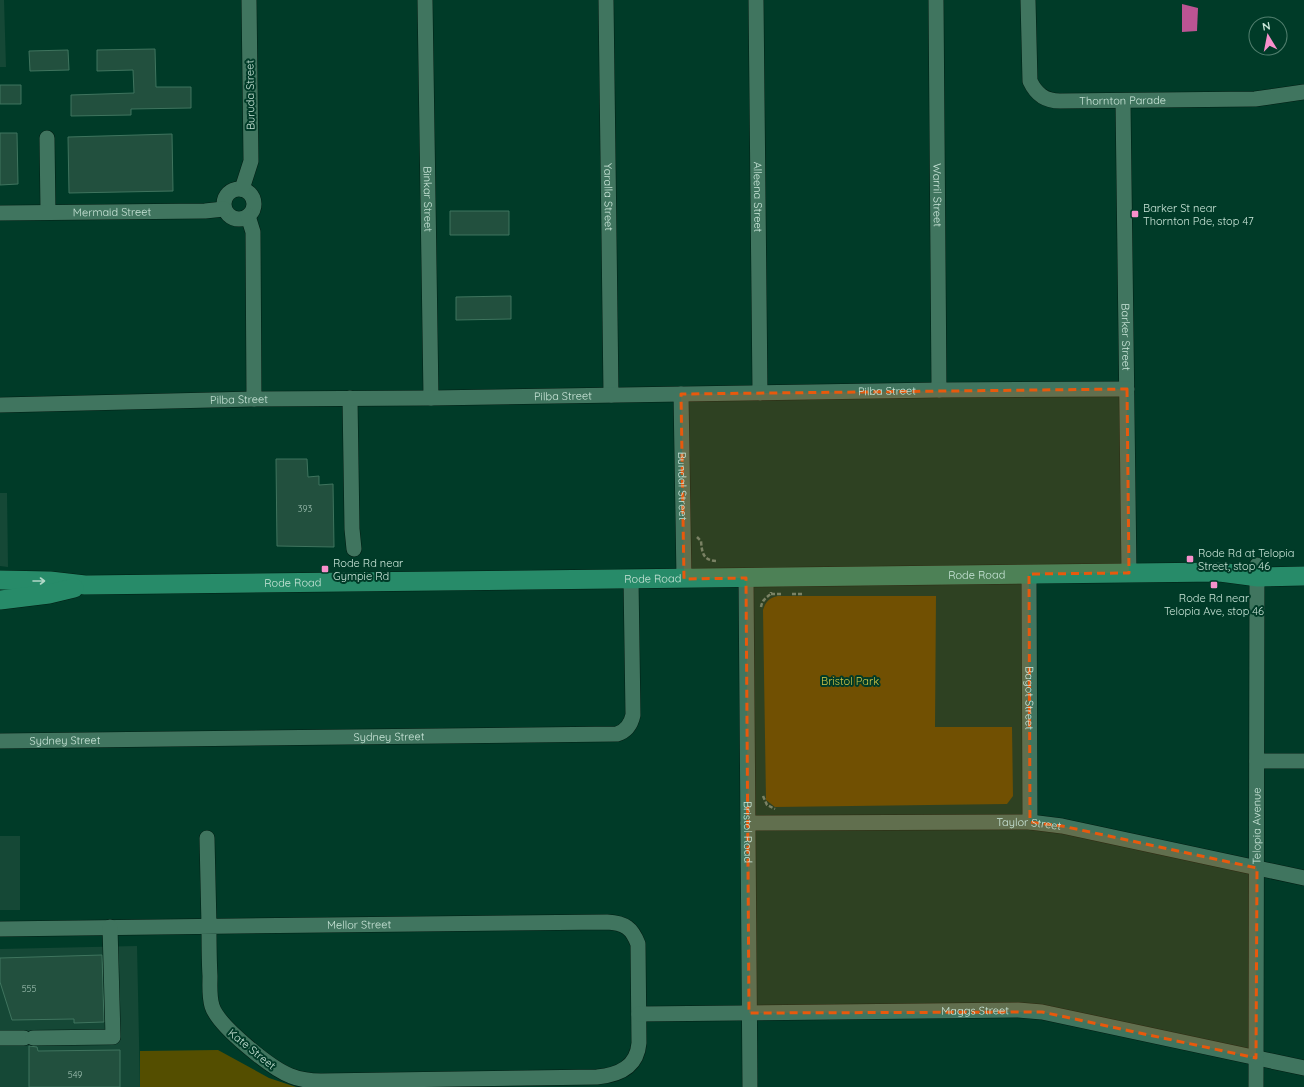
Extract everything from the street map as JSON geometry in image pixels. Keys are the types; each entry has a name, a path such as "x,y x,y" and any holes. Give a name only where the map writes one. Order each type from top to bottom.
{"main road":[{"name":"Rode Road","path":"0,580 50,580 85,585 684,579 1220,572 1258,571 1304,565"},
{"name":"Rode Road","path":"1258,571 1304,576"},
{"name":"Rode Road","path":"0,600 49,594 85,585"}],"street":[{"name":"Buruda Street","path":"242,189 251,160 249,0"},
{"name":"Binkar Street","path":"425,0 431,398"},
{"name":"Yaralla Street","path":"606,0 611,395"},
{"name":"Alleena Street","path":"756,0 760,393"},
{"name":"Warril Street","path":"936,0 939,390"},
{"name":"Thornton Parade","path":"1028,0 1030,81 1036,92 1053,101 1255,99 1304,92"},
{"name":"Barker Street","path":"1123,101 1129,573"},
{"path":"47,138 48,212"},
{"path":"242,189 250,194 254,203 254,208 248,216 239,220 234,219 226,213 224,209 223,204 227,194 231,191 242,189"},
{"name":"Mermaid Street","path":"0,213 205,211 224,209"},
{"path":"248,216 253,232 254,399"},
{"name":"Pilba Street","path":"0,405 254,399 1126,389"},
{"name":"Bundal Street","path":"681,394 684,579"},
{"path":"350,398 352,529 354,549"},
{"name":"Telopia Avenue","path":"1256,1087 1258,571"},
{"name":"Bagot Street","path":"1030,574 1030,822"},
{"name":"Bristol Road","path":"746,578 750,1087"},
{"name":"Sydney Street","path":"0,741 617,734 624,731 629,726 633,715 631,579"},
{"path":"1257,761 1304,761"},
{"name":"Taylor Street","path":"748,823 1030,822 1062,826 1304,878"},
{"name":"Kate Street","path":"207,838 210,1000 216,1016 228,1030 274,1067 292,1077 310,1081 606,1077 622,1071 633,1061 636,1056 639,1043 639,1014"},
{"name":"Mellor Street","path":"0,929 616,922 629,928 635,935 638,944 639,1014"},
{"path":"0,1039 112,1037 110,927"},
{"name":"Maggs Street","path":"639,1014 1018,1010 1042,1012 1304,1068"}],"path":[{"path":"683,525 702,541 702,551 706,558 709,560 719,561"},
{"path":"760,612 762,602 771,594 771,589"},
{"path":"762,792 763,798 767,805 776,810 780,810"}],"highlighted area":[{"path":"1127,389 1129,573 1029,574 1030,822 1062,826 1257,868 1256,1058 1042,1012 749,1013 746,578 684,579 681,394"}],"shaded area":[{"path":"0,0 4,0 6,67 0,67"},
{"path":"1182,4 1198,8 1197,31 1182,32"},
{"path":"0,493 7,493 8,567 0,566"},
{"path":"0,836 20,836 20,910 0,910"},
{"path":"137,946 140,1087 0,1087 0,949"}],"green space":[{"name":"Bristol Park","path":"778,596 936,596 935,727 1012,727 1013,796 1007,804 775,807 766,800 763,610 768,600"},
{"path":"218,1050 269,1078 296,1087 140,1087 140,1051"}],"building":[{"path":"155,49 156,87 191,87 191,108 131,109 131,115 71,116 71,95 134,93 133,70 97,71 97,50"},
{"path":"68,50 69,70 30,71 29,51"},
{"path":"0,85 21,85 21,104 0,104"},
{"path":"0,133 17,133 18,184 0,185"},
{"path":"172,134 173,191 69,193 68,137"},
{"path":"450,211 509,211 509,235 450,235"},
{"path":"511,296 511,319 456,320 456,297"},
{"path":"276,459 307,459 308,477 319,476 319,485 333,484 334,547 277,546"},
{"path":"102,955 104,1022 74,1023 74,1019 12,1020 0,982 0,958"},
{"path":"29,1046 37,1047 38,1051 120,1050 120,1087 29,1087"}],"place":[{"name":"Barker St near Thornton Pde, stop 47","path":"1135,214"},
{"name":"Rode Rd at Telopia Street, stop 46","path":"1190,559"},
{"name":"Rode Rd near Gympie Rd","path":"325,569"},
{"name":"Rode Rd near Telopia Ave, stop 46","path":"1214,585"}]}
